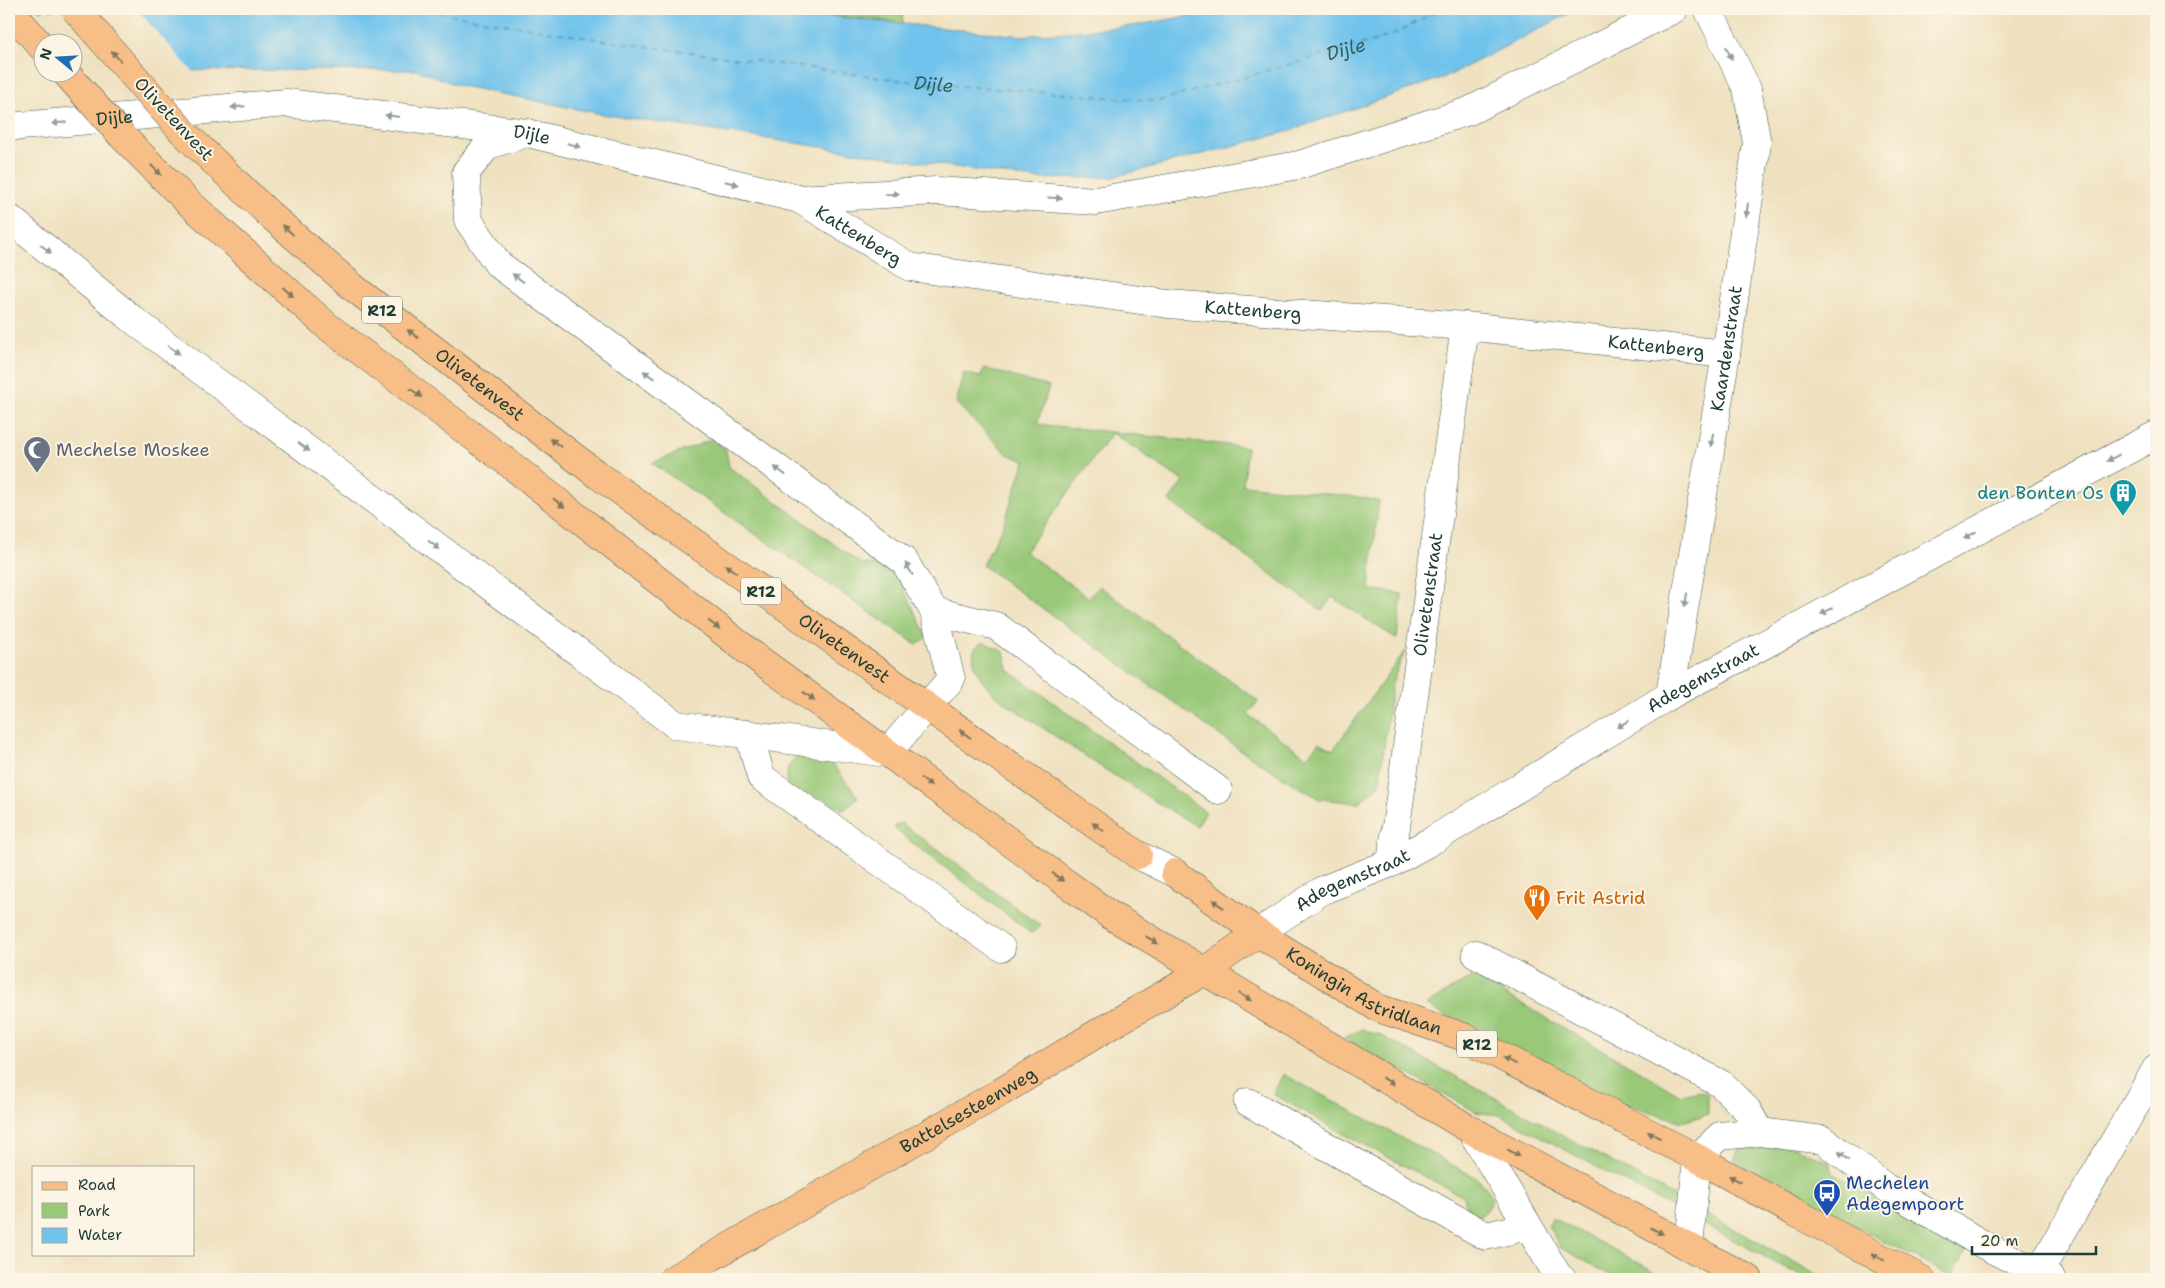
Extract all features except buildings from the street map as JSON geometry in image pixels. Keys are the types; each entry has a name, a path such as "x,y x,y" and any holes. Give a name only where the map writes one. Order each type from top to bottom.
{"main road":[{"name":"Olivetenvest","path":"75,9 183,132 270,214 369,300 595,473 1138,855"},
{"path":"9,10 32,36"},
{"name":"R12","path":"74,82 122,136 187,202 327,326 507,462 749,652 1110,914 1203,972 1471,1130 1749,1279"},
{"name":"Koningin Astridlaan","path":"1175,873 1258,933 1378,1008 1464,1038 1697,1158 1921,1279"},
{"name":"Battelsesteenweg","path":"673,1279 1001,1092 1203,972 1258,933"}],"street":[{"name":"Dijle","path":"9,127 287,103 527,133 798,199 936,191 1096,201 1299,165 1469,111 1674,9"},
{"name":"Kaardenstraat","path":"1670,695 1726,354 1756,143 1747,89 1708,9"},
{"path":"9,218 132,319 676,725 887,753 928,708 951,679 934,611 904,560 498,264 468,220 466,172 488,145 527,133"},
{"name":"Kattenberg","path":"798,199 910,267 1168,304 1465,326 1726,354"},
{"name":"Olivetenstraat","path":"1390,863 1465,326"},
{"name":"Adegemstraat","path":"1258,933 1323,890 1390,863 1433,840 1670,695 2156,435"},
{"path":"934,611 996,626 1218,790"},
{"path":"749,734 761,777 1001,948"},
{"name":"Olivetenvest","path":"1138,855 1175,873"},
{"path":"1476,954 1721,1084 1747,1110 1760,1132"},
{"path":"1689,1247 1697,1158 1720,1136 1760,1132 1823,1140 1885,1187 1984,1245 2045,1276 2156,1069"},
{"path":"1248,1102 1486,1236 1528,1226"},
{"path":"1471,1130 1558,1276 1562,1279"}],"green space":[{"path":"758,9 902,9 903,23 828,15 763,11"},
{"path":"984,368 1049,387 1037,424 1247,447 1243,485 1359,497 1379,501 1369,589 1402,594 1397,639 1332,597 1322,611 1169,501 1183,481 1112,433 1025,552 1089,598 1099,586 1258,701 1248,715 1307,757 1319,742 1333,750 1405,651 1392,683 1379,786 1358,803 1320,799 1236,747 982,565 1003,526 1025,461 1007,454 956,403 963,373 981,377"},
{"path":"713,439 726,450 729,467 861,564 881,565 900,581 927,637 917,645 652,463"},
{"path":"984,642 1004,652 1008,670 1206,812 1197,826 1110,772 992,692 982,681 973,658 977,646"},
{"path":"804,753 827,757 858,797 844,810 823,798 807,801 787,785 789,765 794,759"},
{"path":"901,823 1041,926 1031,933 897,831 894,826"},
{"path":"1473,976 1681,1095 1702,1091 1708,1095 1708,1114 1682,1122 1616,1101 1535,1067 1426,1005"},
{"path":"1362,1029 1384,1037 1825,1279 1806,1279 1500,1115 1478,1113 1344,1038"},
{"path":"1283,1074 1475,1177 1489,1192 1492,1201 1490,1205 1481,1215 1469,1218 1464,1197 1336,1130 1273,1094"},
{"path":"1792,1146 1829,1162 1832,1173 1968,1247 1952,1277 1734,1161 1738,1149"},
{"path":"1552,1218 1670,1279 1618,1279 1561,1248 1548,1226"}],"water":[{"path":"9,9 758,9 1022,36 1132,26 1228,9 1578,9 1450,75 1286,132 1114,177 1035,179 602,114 457,85 418,70 82,71 82,32 53,32"}],"pier":[{"path":"9,9 136,9 193,72 82,73 82,32 32,32 32,73 9,74"}],"ferry route":[{"path":"92,9 107,9"},
{"path":"417,9 614,42 922,83 1158,101 1391,36 1441,9"},
{"path":"27,10 63,10"}],"place":[{"name":"Mechelse Moskee","path":"37,474"},
{"name":"den Bonten Os","path":"2123,517"},
{"name":"Frit Astrid","path":"1537,922"},
{"name":"Mechelen Adegempoort","path":"1827,1217"}]}
